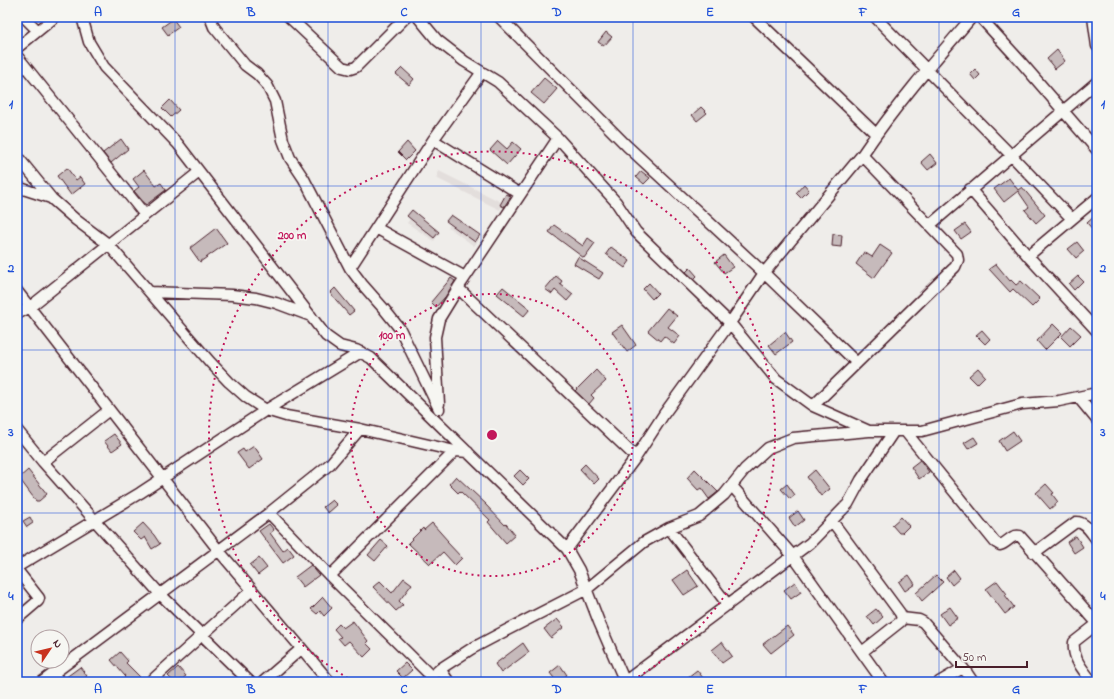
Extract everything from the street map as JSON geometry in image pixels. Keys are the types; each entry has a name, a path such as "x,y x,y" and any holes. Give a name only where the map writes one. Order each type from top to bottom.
{"street":[{"path":"24,17 38,31"},
{"path":"17,48 55,17"},
{"path":"82,17 89,42 104,67 178,144 326,336 340,346 356,350 371,358 566,549 579,570 599,622 625,682 810,543 848,504 861,480 894,431"},
{"path":"210,17 214,27 245,65 257,74 267,85 275,101 283,140 290,158 304,179 350,268 400,329 439,409"},
{"path":"289,17 342,67 350,69 356,67 406,17"},
{"path":"418,17 437,40 464,61 498,82 558,138 616,202 636,232 730,323 776,379 813,406 869,431"},
{"path":"499,17 627,146 764,273 857,363"},
{"path":"754,17 876,134"},
{"path":"875,17 1072,219"},
{"path":"566,549 636,457 664,414 764,273 862,155 876,134 927,69 972,17"},
{"path":"980,17 1097,150"},
{"path":"1093,17 1097,46"},
{"path":"17,56 145,215"},
{"path":"350,268 433,140 482,72"},
{"path":"930,225 970,189 1097,82"},
{"path":"442,426 439,409 435,337 439,319 465,277 558,138"},
{"path":"433,140 520,194"},
{"path":"813,406 955,267 958,260 957,254 862,155"},
{"path":"17,156 52,199 76,220 108,244 229,382 246,397 266,410 286,416 360,429 455,451 468,452"},
{"path":"17,314 30,307 199,172"},
{"path":"17,187 52,199"},
{"path":"970,189 1028,256 1097,331"},
{"path":"1028,256 1097,198"},
{"path":"376,228 465,277"},
{"path":"458,288 636,457"},
{"path":"17,290 219,551 330,682"},
{"path":"150,292 232,295 256,298 276,303 311,317"},
{"path":"17,618 38,601 39,598 17,568 95,521 266,410 361,352"},
{"path":"270,512 428,680 440,669 466,653 505,631 587,589 644,542 669,528 699,516 724,495 745,469 768,448 793,438 869,431 922,431 1022,404 1060,401 1097,393"},
{"path":"1078,397 1097,420"},
{"path":"43,462 110,410"},
{"path":"42,682 270,512 330,464 360,429"},
{"path":"17,430 43,462 160,594 203,634 250,682"},
{"path":"905,431 996,542 1000,545 1012,536 1020,536 1097,624 1074,642 1073,650 1075,658 1092,682"},
{"path":"330,576 455,451"},
{"path":"732,486 793,556 883,682"},
{"path":"832,521 900,613 902,618"},
{"path":"1034,553 1076,522 1081,522 1085,525 1097,540"},
{"path":"669,528 728,605"},
{"path":"150,682 252,590"},
{"path":"862,652 900,622 902,618"},
{"path":"902,618 924,622 973,682"},
{"path":"262,682 301,649"},
{"path":"939,682 963,668"},
{"path":"440,669 449,682"},
{"path":"53,674 60,682"}],"shaded area":[{"path":"439,171 503,203 500,210 436,178"},
{"path":"412,216 438,235 434,241 407,223"},
{"path":"452,221 479,240 474,246 448,227"}],"building":[{"path":"173,19 179,27 168,35 162,27"},
{"path":"606,32 612,37 604,46 598,42"},
{"path":"1057,50 1065,61 1055,69 1047,59"},
{"path":"402,68 414,79 409,85 396,74"},
{"path":"975,69 980,75 975,80 970,74"},
{"path":"544,78 557,89 544,104 531,93"},
{"path":"170,100 179,110 171,117 162,108"},
{"path":"701,107 707,113 697,121 692,115"},
{"path":"121,139 128,149 111,163 103,153"},
{"path":"498,141 507,149 513,142 521,149 507,165 490,150"},
{"path":"407,142 415,151 406,160 398,152"},
{"path":"930,154 937,163 928,170 921,162"},
{"path":"67,168 76,180 80,177 85,184 71,195 57,176"},
{"path":"144,170 156,186 161,183 166,190 146,205 134,191 139,187 133,179"},
{"path":"641,171 650,178 644,184 636,177"},
{"path":"1009,178 1018,190 1022,187 1045,215 1036,223 1025,210 1029,207 1018,191 1004,202 994,189"},
{"path":"804,184 809,190 801,198 796,193"},
{"path":"506,194 511,196 504,207 500,205"},
{"path":"412,210 439,232 434,238 407,216"},
{"path":"1097,214 1097,234 1087,223"},
{"path":"451,215 480,235 475,242 446,221"},
{"path":"965,224 971,232 961,239 955,231"},
{"path":"554,225 583,246 588,238 595,243 584,258 549,232"},
{"path":"216,228 227,243 200,262 190,248"},
{"path":"833,234 842,235 841,247 832,246"},
{"path":"1077,242 1084,251 1076,258 1068,249"},
{"path":"880,245 892,253 874,278 856,264 864,252 872,257"},
{"path":"611,247 630,261 625,268 606,254"},
{"path":"724,255 733,267 724,273 715,262"},
{"path":"578,257 603,273 599,279 574,264"},
{"path":"996,264 1010,281 1011,280 1016,285 1021,281 1040,299 1032,307 1013,289 1010,292 989,269"},
{"path":"690,268 697,276 694,279 686,272"},
{"path":"556,276 562,281 560,284 573,294 567,301 555,290 552,294 545,289"},
{"path":"1078,276 1083,281 1074,290 1069,284"},
{"path":"451,278 455,281 446,296 436,307 431,302"},
{"path":"649,283 658,293 652,299 643,289"},
{"path":"503,287 530,309 524,316 497,294"},
{"path":"335,288 354,311 349,315 330,293"},
{"path":"667,308 677,316 668,327 680,336 674,344 664,336 660,341 648,331"},
{"path":"1053,324 1062,333 1045,350 1037,341"},
{"path":"622,325 636,345 627,352 612,332"},
{"path":"1071,326 1081,335 1070,346 1061,337"},
{"path":"982,330 990,339 985,344 976,335"},
{"path":"785,332 792,342 776,354 769,345"},
{"path":"978,368 985,376 977,384 969,376"},
{"path":"596,370 606,381 591,395 594,398 589,404 575,391"},
{"path":"1013,431 1020,441 1005,451 999,441"},
{"path":"114,434 122,444 112,451 104,441"},
{"path":"974,437 978,443 968,449 964,443"},
{"path":"254,446 263,459 249,469 237,453 243,449 245,452"},
{"path":"920,460 929,472 919,479 911,467"},
{"path":"585,464 599,479 594,484 580,469"},
{"path":"695,469 718,492 709,499 701,488 698,490 687,478"},
{"path":"28,470 47,494 39,501 36,501 19,478"},
{"path":"520,470 529,479 523,485 514,476"},
{"path":"815,470 830,489 821,496 807,477"},
{"path":"456,476 486,504 505,525 506,524 515,535 506,543 488,522 490,520 460,491 458,493 449,484"},
{"path":"787,484 795,495 790,499 781,489"},
{"path":"1046,484 1054,493 1052,494 1058,502 1050,509 1036,493"},
{"path":"332,500 337,505 328,513 323,507"},
{"path":"798,511 804,520 795,527 789,518"},
{"path":"30,517 33,523 27,527 23,521"},
{"path":"901,517 909,526 902,533 899,533 892,525"},
{"path":"143,523 160,544 152,549 145,537 141,540 133,532"},
{"path":"432,523 462,558 455,565 443,552 430,564 408,543 423,528 424,530"},
{"path":"269,524 274,530 270,533 283,551 288,547 294,555 283,563 259,531"},
{"path":"1076,536 1083,547 1074,553 1067,542"},
{"path":"381,540 388,546 375,561 368,555"},
{"path":"259,558 267,568 258,575 250,565"},
{"path":"311,565 319,575 303,587 295,577"},
{"path":"687,570 698,586 684,595 673,580"},
{"path":"954,570 960,578 952,585 946,577"},
{"path":"909,575 915,584 905,591 899,582"},
{"path":"936,575 943,582 922,601 916,593"},
{"path":"404,578 412,584 399,601 403,605 396,611 373,587 380,581 392,593"},
{"path":"997,581 1007,594 1005,595 1014,607 1005,614 986,589"},
{"path":"795,582 801,592 791,599 784,590"},
{"path":"323,597 332,608 324,616 320,611 317,614 311,609"},
{"path":"950,607 958,618 948,625 940,614"},
{"path":"876,609 883,617 874,625 867,616"},
{"path":"557,619 564,627 551,638 544,629"},
{"path":"353,621 368,641 366,643 372,649 364,657 349,641 344,645 338,638 341,637 334,629 339,624 343,628"},
{"path":"787,626 794,635 771,653 763,644"},
{"path":"722,642 732,656 722,663 712,650"},
{"path":"523,643 529,652 501,673 495,664"},
{"path":"120,652 128,661 126,663 140,677 135,682 129,682 111,660"},
{"path":"405,663 412,670 403,678 396,671"},
{"path":"560,665 567,675 557,682 550,673"},
{"path":"80,667 87,676 80,682 66,682 65,678"},
{"path":"178,667 186,676 178,682 174,682 168,676"},
{"path":"697,670 706,682 692,682 688,677"}]}
